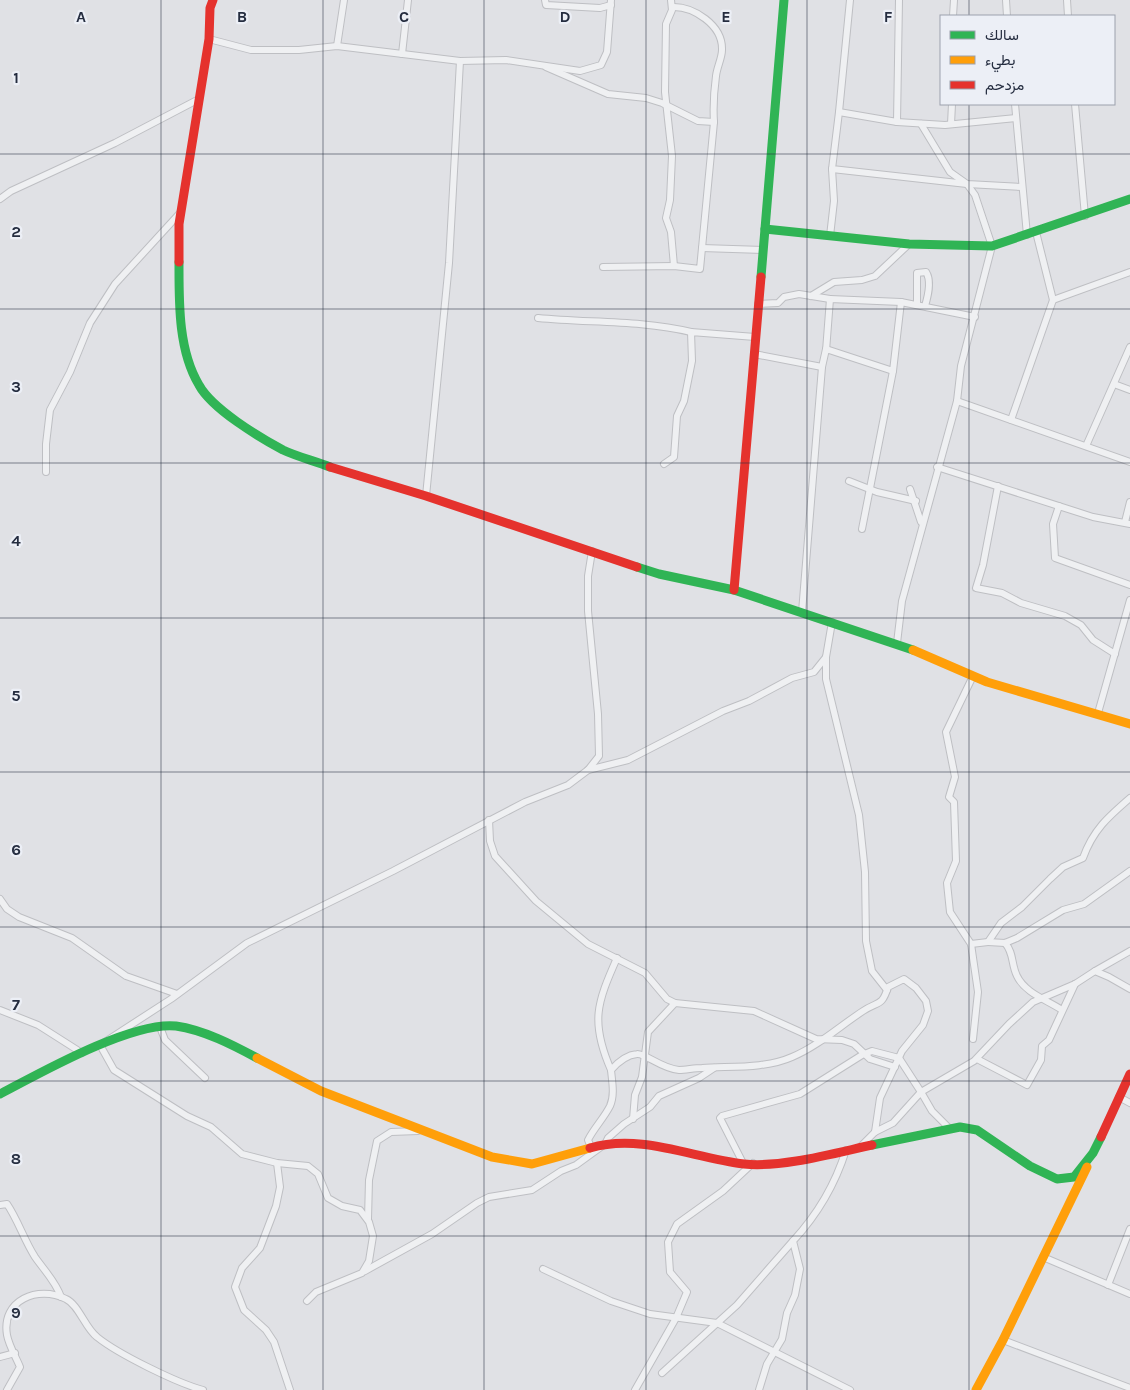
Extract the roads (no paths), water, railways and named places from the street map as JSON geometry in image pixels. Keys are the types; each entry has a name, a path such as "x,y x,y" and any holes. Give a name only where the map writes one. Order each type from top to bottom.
{"street":[{"path":"213,0 210,8 209,39 180,213 179,299 187,356 199,386 219,408 244,426 284,450 338,470 426,496 659,574 734,590 897,643 987,682 1098,713 1130,719"},
{"path":"337,46 344,0"},
{"path":"402,54 408,0"},
{"path":"209,39 251,50 299,50 337,46 460,61 506,60 580,71 601,65 607,52 611,3 600,8 546,5 545,0"},
{"path":"734,590 784,0"},
{"path":"830,236 834,201 832,169 850,0"},
{"path":"897,122 899,0"},
{"path":"953,15 954,0"},
{"path":"1006,0 1007,15"},
{"path":"1067,0 1068,15"},
{"path":"603,267 674,266 700,268 714,122 716,75 722,49 717,32 709,21 684,6 671,3 666,24 665,92 672,156 670,200 666,218 671,232 674,266"},
{"path":"426,496 449,263 460,61"},
{"path":"542,65 560,75 608,94 646,98 667,105 698,121 714,122"},
{"path":"0,199 11,191 115,143 199,99"},
{"path":"951,124 952,105"},
{"path":"1011,420 1053,300 1032,234 1022,187 1015,105"},
{"path":"1075,105 1085,216"},
{"path":"839,112 897,122 922,124 951,124 1016,118"},
{"path":"897,643 902,601 937,467 957,401 961,366 992,246 975,195 967,184 950,172 922,124"},
{"path":"832,169 967,184 1022,187"},
{"path":"765,229 909,244 966,247 992,246 1085,216 1130,199"},
{"path":"46,472 46,444 50,410 70,372 90,323 115,284 180,213"},
{"path":"811,296 834,282 862,280 875,276 909,244"},
{"path":"702,248 763,250"},
{"path":"917,305 917,273 926,272 929,278 929,292 925,306"},
{"path":"1053,300 1130,272"},
{"path":"758,304 778,303 784,297 799,294 830,299 901,302 975,317"},
{"path":"802,612 822,367 826,352 830,299"},
{"path":"862,528 893,371 901,302"},
{"path":"538,318 622,322 691,332 755,337"},
{"path":"664,464 674,457 677,416 684,402 692,361 691,332"},
{"path":"1086,446 1130,347"},
{"path":"826,352 826,349 893,371"},
{"path":"754,354 822,367"},
{"path":"1114,384 1130,390"},
{"path":"957,401 1130,462"},
{"path":"937,467 1093,517 1127,523 1130,502"},
{"path":"849,481 870,490 916,501"},
{"path":"998,486 983,565 976,588 1002,593 1021,603 1065,616 1081,626 1093,640 1115,654"},
{"path":"910,489 916,501 922,526"},
{"path":"1059,506 1053,524 1055,558 1130,584"},
{"path":"100,1045 177,994 248,943 525,802 568,785 588,770 598,756 598,714 588,611 588,576 592,552"},
{"path":"1098,713 1130,600"},
{"path":"832,622 826,657 826,679 859,815 865,872 866,941 872,970 887,990"},
{"path":"588,770 628,760 792,678 814,672 826,657"},
{"path":"973,676 946,732 955,777 949,797 954,802 957,842 956,861 946,883 950,912 971,944 978,992 973,1040"},
{"path":"1118,718 1130,724"},
{"path":"988,942 1001,923 1022,907 1050,879 1063,868 1083,858 1089,840 1098,827 1130,798"},
{"path":"489,820 490,841 495,856 536,900 588,944 645,973 667,999 675,1003 754,1011 822,1040 842,1040 854,1044 864,1054 885,1065 895,1067"},
{"path":"971,944 1005,943 1063,910 1084,904 1130,871"},
{"path":"0,899 7,909 18,918 72,938 126,976 177,994"},
{"path":"1005,943 1012,951 1016,975 1023,986 1062,1010"},
{"path":"859,1148 875,1132 893,1123 921,1092 977,1059 1018,1015 1042,998 1075,984 1130,950"},
{"path":"591,1148 588,1140 596,1124 610,1105 613,1091 611,1070 598,1032 598,1009 602,989 617,958"},
{"path":"1095,971 1109,976 1130,989"},
{"path":"611,1070 619,1061 636,1054 644,1056 665,1068 714,1068 779,1062 822,1040 863,1011 877,1006 884,1000 887,990 895,982 904,979 916,988 927,1005 928,1011 923,1025 899,1058 880,1098 875,1132"},
{"path":"977,1059 1028,1085 1041,1060 1042,1046 1049,1040 1075,984"},
{"path":"633,1119 635,1094 642,1077 648,1032 675,1003"},
{"path":"0,1010 38,1025 82,1053"},
{"path":"0,1094 100,1045 146,1029 175,1026 203,1033 248,1053 321,1091 421,1131 492,1157 532,1164 605,1144 651,1144 703,1157 743,1163 801,1160 960,1127 976,1130 1030,1166 1057,1180 1074,1177 1094,1153"},
{"path":"160,1027 165,1040 205,1078"},
{"path":"100,1045 114,1070 187,1116 211,1127 242,1154 277,1163 308,1166 318,1174 328,1198 342,1206 360,1210 368,1221 373,1236 369,1261 362,1274"},
{"path":"743,1163 720,1118 734,1112 800,1094 864,1054 872,1051 899,1058 932,1111 950,1129"},
{"path":"307,1301 316,1292 362,1274 374,1264 432,1234 477,1203 489,1197 532,1190 561,1171 576,1165 605,1144 612,1134 666,1092 699,1078 714,1068"},
{"path":"976,1390 1003,1340 1094,1153 1130,1074"},
{"path":"1119,1097 1130,1103"},
{"path":"368,1221 369,1180 377,1141 391,1132 421,1131"},
{"path":"662,1373 737,1304 807,1226 838,1178 846,1150"},
{"path":"277,1163 280,1187 276,1206 260,1248 242,1268 235,1287 244,1310 266,1330 274,1342 290,1390"},
{"path":"635,1390 676,1318 687,1292 670,1272 668,1242 677,1224 723,1191 753,1163"},
{"path":"0,1205 7,1204 34,1256 45,1269 62,1297"},
{"path":"1108,1285 1130,1230"},
{"path":"759,1390 774,1352 782,1339 788,1313 796,1295 800,1269 792,1241"},
{"path":"1043,1257 1130,1294"},
{"path":"543,1269 611,1301 650,1314 718,1323 850,1390"},
{"path":"7,1390 20,1367 8,1335 7,1319 14,1304 25,1296 56,1294 69,1300 96,1337 109,1346 172,1378 203,1390"},
{"path":"1003,1340 1130,1388"},
{"path":"0,1357 15,1354"}]}
